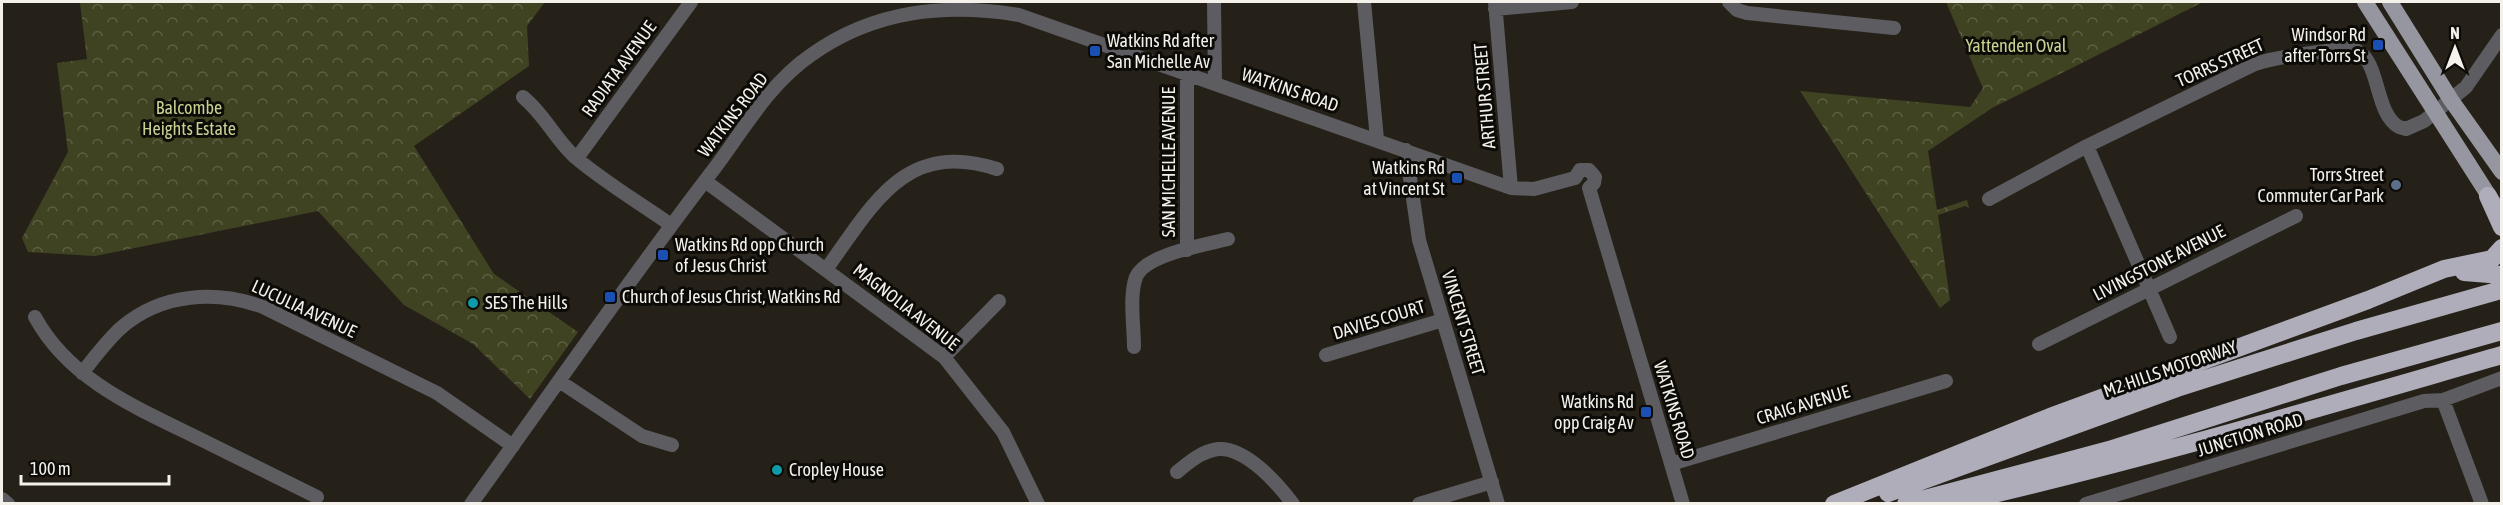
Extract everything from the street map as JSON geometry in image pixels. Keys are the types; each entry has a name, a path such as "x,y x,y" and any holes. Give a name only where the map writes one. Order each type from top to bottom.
{"highway":[{"path":"2488,196 2502,227"},
{"path":"1834,504 2050,417 2407,285 2444,269 2492,259 2502,248"},
{"path":"2407,285 2465,272 2502,275"},
{"name":"M2 HILLS MOTORWAY","path":"1858,504 2177,388 2356,331 2501,290"},
{"path":"1906,504 2109,450 2341,376 2502,331"},
{"path":"1950,504 2068,477 2256,427 2502,355"}],"main road":[{"path":"2365,2 2502,215"},
{"path":"2390,2 2451,100 2502,172"}],"street":[{"name":"RADIATA AVENUE","path":"577,158 691,2"},
{"path":"1214,2 1215,83"},
{"path":"1364,2 1377,140"},
{"path":"1495,5 1572,2"},
{"path":"1729,2 1737,10 1747,13 1894,28"},
{"name":"ARTHUR STREET","path":"1495,5 1511,188"},
{"name":"WATKINS ROAD","path":"471,504 671,225 771,91 811,55 864,27 917,12 1005,7 1511,188 1534,189 1575,178 1580,170 1589,170 1595,177 1594,183 1589,188 1683,504"},
{"path":"2434,112 2466,87 2502,35"},
{"name":"TORRS STREET","path":"1989,199 2087,146 2255,64 2341,48 2356,50 2368,60 2383,105 2392,123 2406,129 2424,121 2434,112"},
{"name":"SAN MICHELLE AVENUE","path":"1187,74 1187,250"},
{"path":"523,97 540,111 563,144 577,158 671,225"},
{"path":"2087,146 2170,337"},
{"name":"VINCENT STREET","path":"1406,150 1419,240 1498,504"},
{"path":"827,268 883,192 901,177 928,165 949,161 977,163 997,169"},
{"name":"MAGNOLIA AVENUE","path":"705,181 827,268 944,357 1003,432 1038,504"},
{"name":"LIVINGSTONE AVENUE","path":"2039,344 2149,287 2296,216"},
{"path":"1134,347 1134,285 1137,275 1149,262 1228,239"},
{"name":"LUCULIA AVENUE","path":"82,373 121,327 152,308 189,298 233,298 263,307 437,393 513,446"},
{"path":"944,357 999,301"},
{"path":"35,317 50,341 82,373 121,400 317,497"},
{"name":"DAVIES COURT","path":"1326,355 1443,320"},
{"name":"JUNCTION ROAD","path":"2086,504 2119,499 2424,401 2443,400 2502,378"},
{"path":"559,381 642,436 672,445"},
{"name":"CRAIG AVENUE","path":"1671,464 1946,381"},
{"path":"2443,400 2482,504"},
{"path":"1177,472 1195,458 1216,449 1228,450 1274,478 1293,504"},
{"path":"1419,504 1492,482"},
{"path":"2,499 8,504"}],"green space":[{"name":"Balcombe Heights Estate","path":"545,2 527,26 529,66 414,146 494,274 578,332 530,399 473,344 404,305 318,211 95,256 28,252 22,238 68,152 57,63 87,59 80,3"},
{"name":"Yattenden Oval","path":"1946,2 2203,2 1992,108 1928,151 1937,210 1967,200 1969,208 1965,206 1938,215 1950,300 1940,308 1800,91 1970,107 1983,88"}],"place":[{"name":"Windsor Rd after Torrs St","path":"2378,45"},
{"name":"Watkins Rd after San Michelle Av","path":"1095,51"},
{"name":"Watkins Rd at Vincent St","path":"1457,178"},
{"name":"Torrs Street Commuter Car Park","path":"2396,185"},
{"name":"Watkins Rd opp Church of Jesus Christ","path":"663,255"},
{"name":"Church of Jesus Christ, Watkins Rd","path":"610,297"},
{"name":"SES The Hills","path":"473,303"},
{"name":"Watkins Rd opp Craig Av","path":"1646,412"},
{"name":"Cropley House","path":"777,470"}]}
